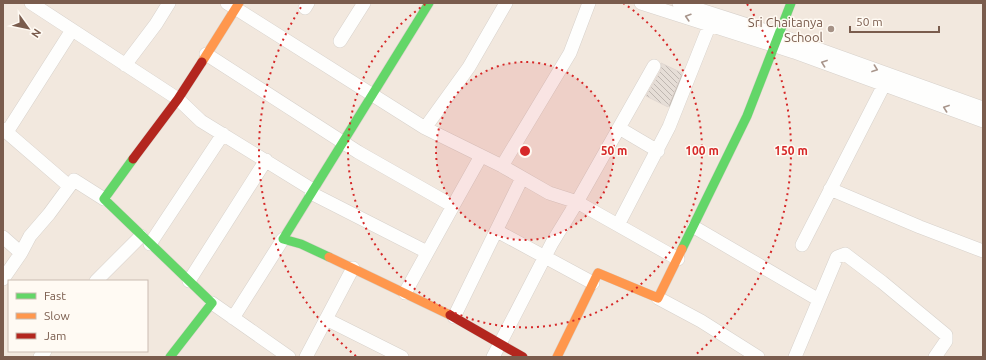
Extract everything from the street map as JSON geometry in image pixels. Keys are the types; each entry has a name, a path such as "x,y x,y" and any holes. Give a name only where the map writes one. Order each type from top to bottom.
{"street":[{"path":"31,3 178,99 201,121 266,160 312,192 427,252"},
{"path":"125,65 156,24 169,3"},
{"path":"340,41 364,3"},
{"path":"233,318 429,3"},
{"path":"425,128 469,67 506,3"},
{"path":"502,166 570,53 589,3"},
{"path":"641,3 710,24 777,40 983,108"},
{"path":"680,3 777,40 884,85 983,121"},
{"path":"658,298 747,116 791,3"},
{"path":"104,199 178,99 234,5 425,128 502,166 549,193 577,202 678,259"},
{"path":"618,225 658,151 710,24"},
{"path":"69,186 5,131 72,30"},
{"path":"206,54 342,142 453,206"},
{"path":"493,357 545,257 654,66"},
{"path":"802,245 884,85"},
{"path":"619,128 658,151"},
{"path":"97,280 146,240 223,134"},
{"path":"405,293 481,156"},
{"path":"189,281 266,160"},
{"path":"454,317 522,178"},
{"path":"3,279 21,253 30,236 50,214 74,180 104,199 212,303 289,357"},
{"path":"830,189 920,227 983,251"},
{"path":"694,227 819,300"},
{"path":"497,231 593,283"},
{"path":"3,237 21,253"},
{"path":"283,239 302,243 454,317 523,357"},
{"path":"795,357 837,258 842,254 848,255 946,335 946,341 935,357"},
{"path":"306,357 353,268"},
{"path":"559,356 598,273 658,298 701,321 758,357"},
{"path":"170,357 212,303"},
{"path":"326,319 402,357"}],"shaded area":[{"path":"3,3 983,3 983,357 3,357"}],"building":[{"path":"661,63 682,73 668,107 646,96 661,70"}],"traffic: fast":[{"path":"329,257 301,244 283,239 429,3"},
{"path":"682,249 747,116 791,3"},
{"path":"133,159 104,199 212,303 170,357"}],"traffic: slow":[{"path":"202,62 239,3"},
{"path":"557,357 598,273 658,298 682,249"},
{"path":"329,257 450,315"}],"traffic: jam":[{"path":"133,159 178,99 202,62"},
{"path":"450,315 523,357"}],"place":[{"name":"Sri Chaitanya School","path":"831,29"}]}
